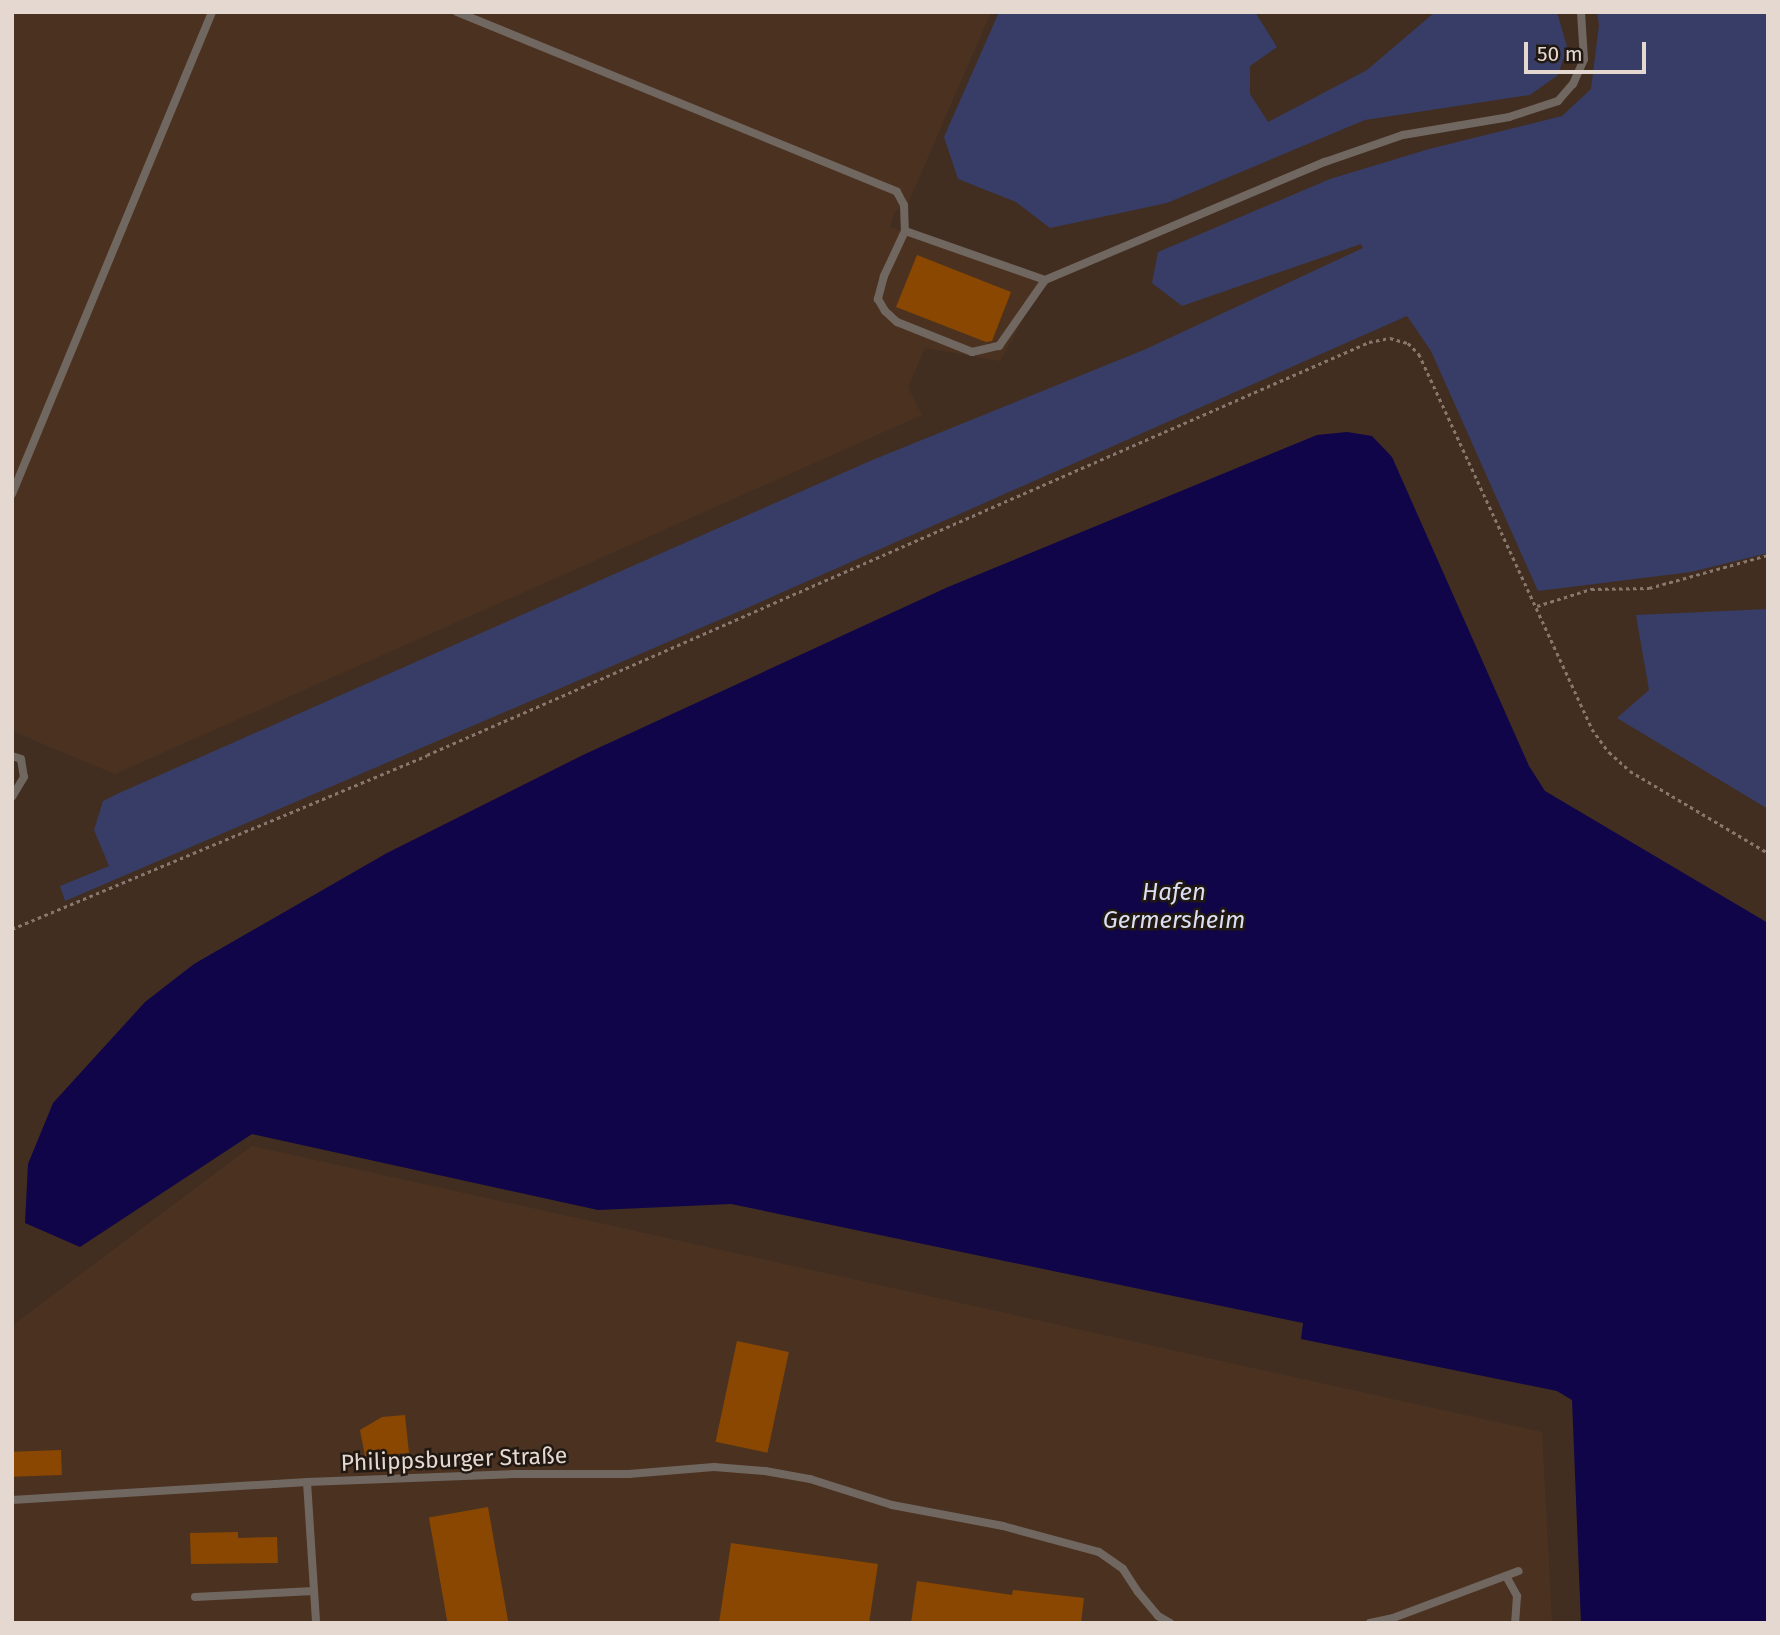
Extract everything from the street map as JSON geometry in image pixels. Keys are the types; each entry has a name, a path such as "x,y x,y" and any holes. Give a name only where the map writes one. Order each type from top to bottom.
{"lane":[{"path":"12,494 212,12"},
{"path":"457,12 897,192 904,205 905,231 878,299 885,311 897,322 972,352 999,346 1045,280 1325,162 1403,135 1509,117 1558,101 1573,84 1584,59 1581,12"},
{"path":"905,231 1045,280"},
{"path":"12,756 21,759 24,777 12,797"},
{"name":"Philippsburger Straße","path":"12,1500 307,1482 514,1474 629,1474 714,1467 765,1471 810,1479 892,1505 1003,1526 1100,1552 1123,1569 1158,1616 1170,1623"},
{"path":"307,1482 316,1623"},
{"path":"1370,1623 1393,1618 1519,1571"},
{"path":"1506,1576 1517,1596 1515,1623"},
{"path":"195,1597 314,1591"}],"path":[{"path":"12,929 426,755 1369,342 1390,338 1408,343 1419,354 1592,729 1609,752 1630,771 1768,853"},
{"path":"1537,606 1591,589 1648,587 1768,555"}],"shaded area":[{"path":"12,12 991,12 909,201 894,213 890,227 1045,280 1000,361 925,348 908,387 922,415 115,774 12,731"},
{"path":"999,12 1255,12 1277,47 1250,66 1250,94 1268,122 1367,70 1435,12 1557,12 1567,47 1558,75 1530,95 1365,120 1167,203 1050,228 1016,202 958,179 944,137"},
{"path":"1597,12 1768,12 1768,553 1691,572 1538,591 1431,351 1407,316 747,608 65,901 60,886 109,866 94,830 103,801 870,461 1146,349 1363,248 1361,244 1182,306 1152,283 1158,252 1330,179 1429,149 1562,116 1591,89 1599,25"},
{"path":"1768,609 1768,809 1617,718 1649,690 1636,615"},
{"path":"252,1146 1542,1432 1552,1623 12,1623 12,1326"}],"water":[{"name":"Hafen Germersheim","path":"1347,432 1372,436 1392,457 1529,766 1545,791 1768,923 1768,1623 1581,1623 1572,1400 1557,1391 1301,1339 1303,1323 731,1204 598,1210 252,1134 80,1247 25,1223 28,1164 53,1103 145,1002 194,964 387,853 583,755 948,587 1317,435"}],"building":[{"path":"917,255 1011,292 992,341 986,342 896,307"},
{"path":"737,1341 789,1352 767,1453 716,1442"},
{"path":"405,1415 409,1453 365,1456 360,1430 382,1417"},
{"path":"61,1450 62,1475 13,1477 12,1452"},
{"path":"488,1507 508,1623 448,1623 429,1517"},
{"path":"238,1532 238,1538 277,1537 278,1563 191,1564 190,1533"},
{"path":"731,1543 878,1564 869,1623 719,1623"},
{"path":"917,1581 1012,1595 1013,1590 1084,1598 1081,1623 911,1623"}]}
